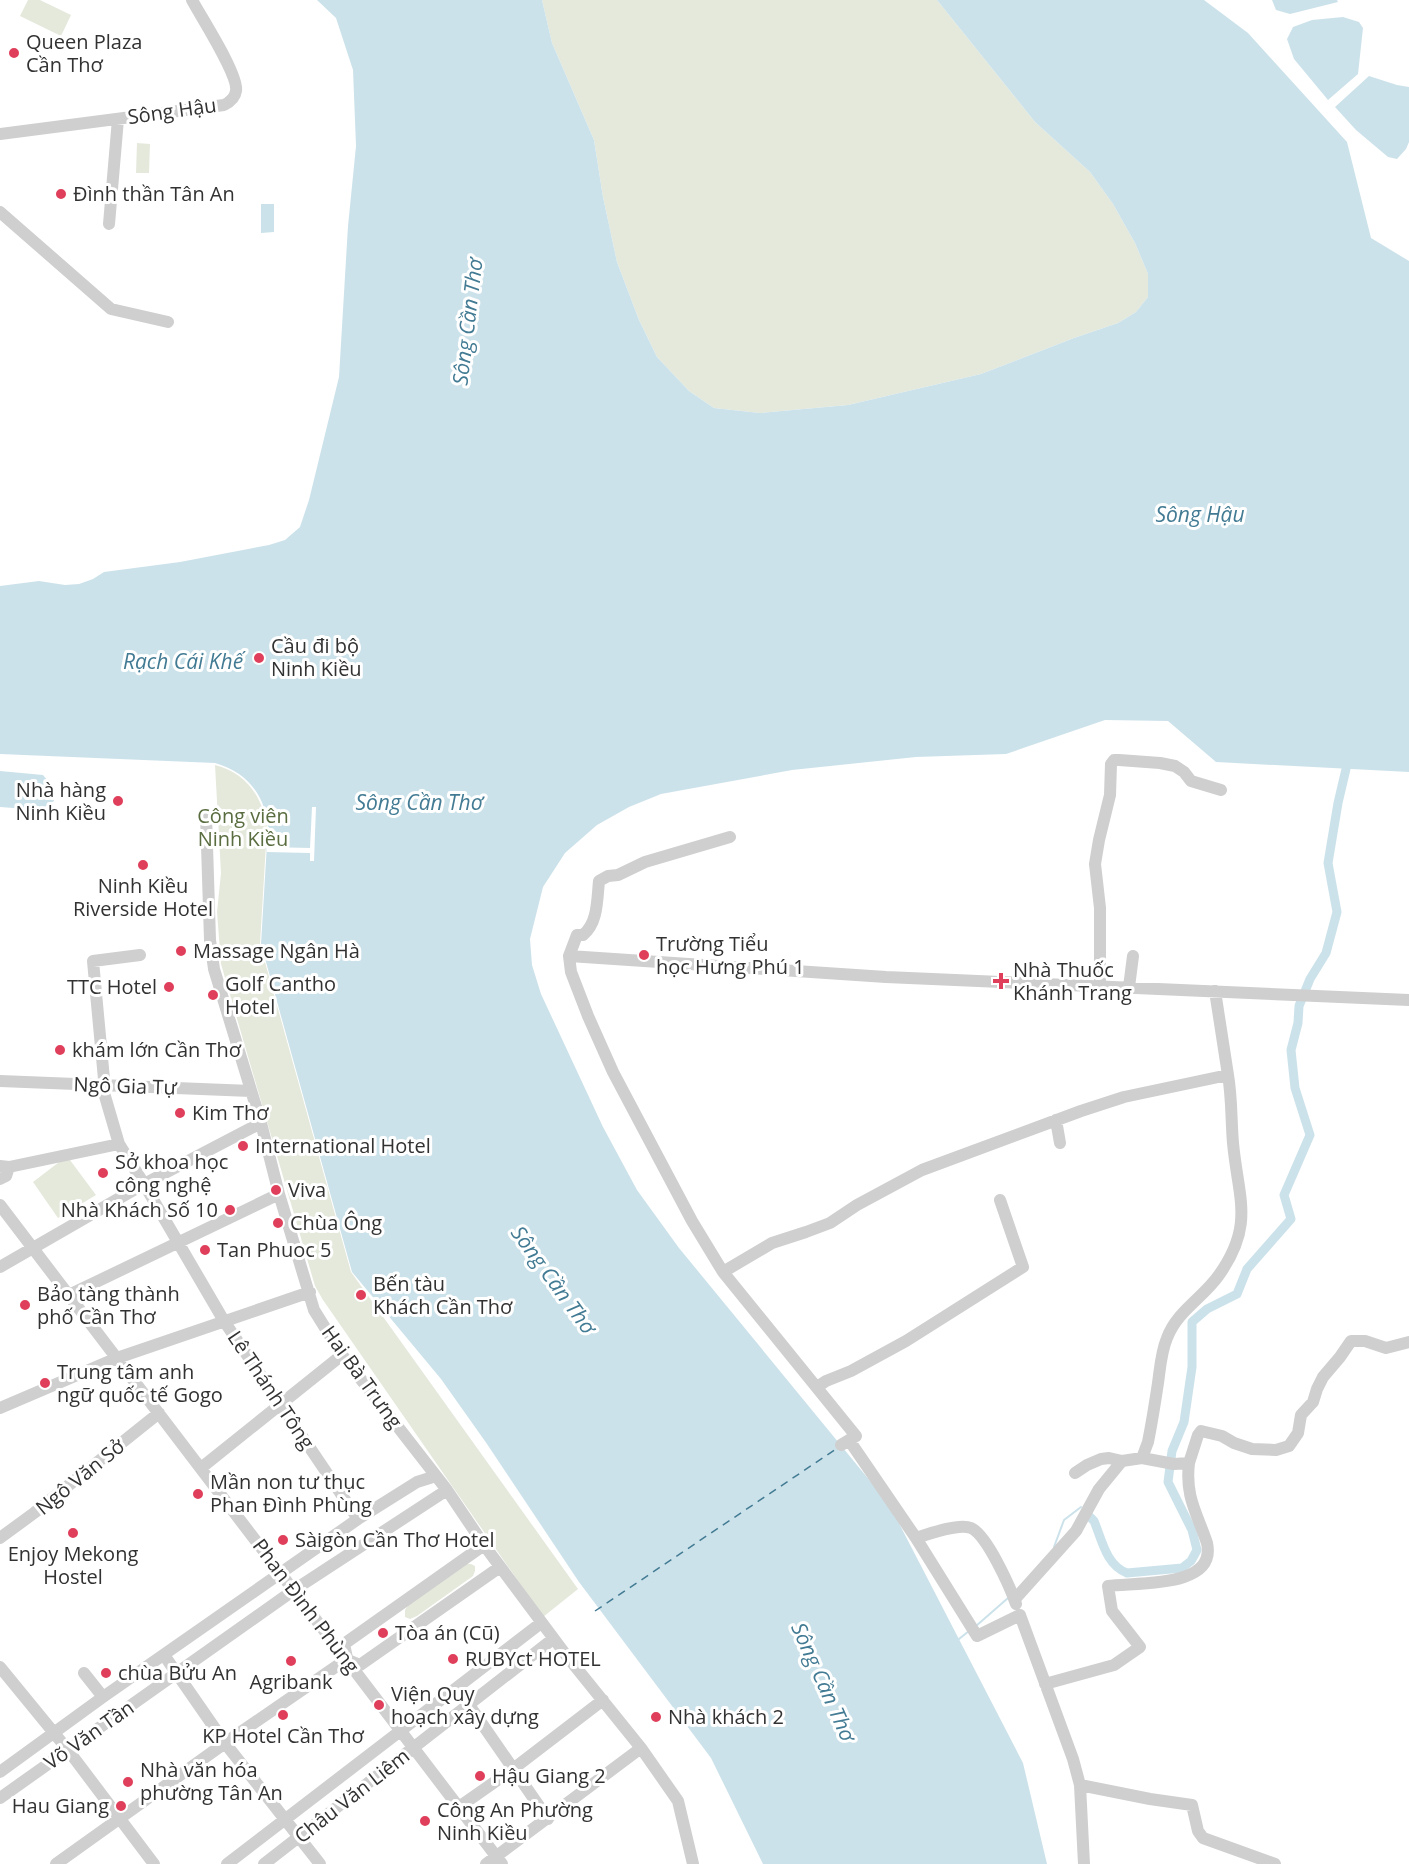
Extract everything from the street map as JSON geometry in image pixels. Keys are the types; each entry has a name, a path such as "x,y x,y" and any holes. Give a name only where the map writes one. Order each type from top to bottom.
{"street":[{"name":"Sông Hậu","path":"0,134 224,105 230,102 236,85 233,76 192,0"},
{"path":"109,224 118,119"},
{"path":"0,212 111,309 168,322"},
{"path":"1100,986 1100,908 1095,864 1110,795 1111,764 1114,760 1119,760 1175,766 1197,783 1221,790"},
{"name":"Hai Bà Trưng","path":"206,814 210,940 214,969 314,1310 342,1355 436,1476 541,1623 641,1748 678,1801 693,1864"},
{"path":"730,837 645,862 599,881 594,920 590,930 583,935 577,935 569,956 572,972 588,1016 613,1072 692,1221 723,1272 856,1436 845,1442 916,1538 977,1636 1020,1615"},
{"name":"Lê Thánh Tông","path":"140,955 93,961 105,1079 102,1086 119,1144 224,1321 358,1519"},
{"path":"569,956 886,977 1409,1000"},
{"path":"1129,987 1133,956"},
{"path":"1142,1458 1148,1442 1166,1338 1176,1319 1220,1273 1240,1232 1241,1191 1235,1159 1231,1092 1215,991"},
{"path":"723,1272 772,1243 830,1223 922,1170 1124,1097 1228,1074"},
{"name":"Ngô Gia Tự","path":"0,1081 251,1091"},
{"path":"1056,1120 1060,1143"},
{"path":"0,1267 144,1184 261,1123"},
{"path":"0,1179 6,1176 4,1167 119,1144"},
{"path":"69,1295 279,1194"},
{"path":"817,1387 906,1341 1023,1267 1000,1200"},
{"name":"Phan Đình Phùng","path":"0,1204 499,1860"},
{"path":"0,1408 117,1358 310,1292"},
{"path":"1045,1684 1114,1665 1140,1647 1112,1611 1108,1586 1182,1579 1192,1575 1204,1563 1209,1549 1187,1479 1189,1463 1201,1431 1222,1436 1252,1449 1269,1450 1287,1447 1296,1438 1301,1415 1313,1402 1323,1377 1351,1341 1358,1340 1386,1348 1409,1342"},
{"path":"201,1468 342,1355"},
{"name":"Ngô Văn Sở","path":"0,1538 34,1514 159,1413"},
{"path":"1075,1473 1101,1459 1110,1458 1122,1461 1142,1458 1171,1463 1189,1463"},
{"path":"1013,1595 1072,1537 1106,1479 1122,1461"},
{"path":"0,1772 103,1697 358,1519 417,1482 436,1476"},
{"name":"Võ Văn Tần","path":"0,1798 294,1590 447,1491"},
{"path":"916,1538 949,1529 967,1527 983,1539 992,1553 1013,1595 1080,1785 1084,1864"},
{"path":"347,1659 344,1644 484,1545"},
{"path":"347,1659 360,1665 500,1567"},
{"path":"227,1864 541,1623"},
{"name":"Châu Văn Liêm","path":"264,1864 554,1639"},
{"path":"164,1655 225,1743 320,1864"},
{"path":"56,1864 347,1659"},
{"path":"0,1667 68,1750 154,1864"},
{"path":"84,1672 103,1697"},
{"path":"459,1806 513,1770 603,1700"},
{"path":"469,1705 548,1819"},
{"path":"486,1864 499,1860 548,1819 641,1748"},
{"path":"1080,1785 1192,1805 1198,1831 1203,1838 1275,1864"}],"green space":[{"path":"28,0 40,0 71,15 61,36 20,16"},
{"path":"542,0 937,0 1035,122 1090,172 1113,204 1135,243 1148,274 1148,297 1136,312 1118,323 981,374 848,405 760,413 714,408 689,391 657,357 639,320 617,262 594,140 552,43"},
{"path":"137,143 150,144 149,173 136,173"},
{"name":"Công viên Ninh Kiều","path":"215,765 235,773 251,787 265,816 267,827 260,944 351,1272 578,1589 543,1617 315,1286 221,964 217,912 221,873"},
{"path":"67,1156 96,1195 58,1218 33,1182"},
{"path":"466,1564 475,1566 473,1576 417,1616 410,1619 405,1617 405,1610 409,1604"}],"water":[{"path":"317,0 542,0 552,43 594,140 617,262 639,320 657,357 689,391 714,408 760,413 848,405 981,374 1118,323 1136,312 1148,297 1148,274 1135,243 1113,204 1090,172 1035,122 937,0 1204,0 1248,33 1347,142 1371,238 1409,261 1409,772 1216,762 1168,721 1105,720 1006,754 916,757 792,770 661,794 629,807 597,825 565,853 543,887 530,939 532,965 541,994 603,1127 637,1190 679,1248 889,1504 1023,1763 1047,1864 763,1864 711,1758 579,1582 441,1379 352,1272 261,944 268,827 263,805 252,786 236,772 215,763 0,754 0,586 39,581 65,585 79,584 104,572 180,562 269,545 285,540 300,527 309,500 339,377 348,226 356,146 353,70 336,18"},
{"path":"1272,0 1337,0 1338,2 1290,14 1276,10"},
{"path":"1343,17 1359,22 1363,28 1358,74 1328,100 1294,59 1287,39 1293,27 1312,20"},
{"path":"1369,76 1409,87 1409,142 1397,159 1388,157 1356,130 1335,107"},
{"path":"261,204 274,204 274,232 261,233"},
{"path":"0,771 43,775 53,787 54,801 40,810 0,807"}],"pier":[{"path":"312,807 316,807 314,861 310,861 310,853 267,852 267,847 310,848"}],"waterway":[{"path":"1090,1517 1094,1521 1109,1558 1127,1573 1182,1568 1191,1561 1197,1550 1192,1530 1168,1482 1172,1451 1184,1422 1192,1367 1192,1322 1207,1309 1237,1294 1247,1269 1291,1219 1284,1195 1310,1135 1295,1088 1291,1050 1298,1023 1299,1006 1310,979 1326,953 1337,912 1328,863 1346,769"},
{"path":"1054,1547 1064,1520 1081,1507"},
{"path":"976,1626 1008,1598"},
{"path":"959,1639 969,1631"}],"ferry route":[{"path":"595,1611 836,1449"}],"place":[{"name":"Queen Plaza Cần Thơ","path":"14,53"},
{"name":"Đình thần Tân An","path":"61,194"},
{"name":"Cầu đi bộ Ninh Kiều","path":"259,658"},
{"name":"Nhà hàng Ninh Kiều","path":"118,801"},
{"name":"Ninh Kiều Riverside Hotel","path":"143,865"},
{"name":"Massage Ngân Hà","path":"181,951"},
{"name":"Trường Tiểu học Hưng Phú 1","path":"644,955"},
{"name":"Nhà Thuốc Khánh Trang","path":"1001,981"},
{"name":"TTC Hotel","path":"169,987"},
{"name":"Golf Cantho Hotel","path":"213,995"},
{"name":"khám lớn Cần Thơ","path":"60,1050"},
{"name":"Kim Thơ","path":"180,1113"},
{"name":"International Hotel","path":"243,1146"},
{"name":"Sở khoa học công nghệ","path":"103,1173"},
{"name":"Viva","path":"276,1190"},
{"name":"Nhà Khách Số 10","path":"230,1210"},
{"name":"Chùa Ông","path":"278,1223"},
{"name":"Tan Phuoc 5","path":"205,1250"},
{"name":"Bến tàu Khách Cần Thơ","path":"361,1295"},
{"name":"Bảo tàng thành phố Cần Thơ","path":"25,1305"},
{"name":"Trung tâm anh ngữ quốc tế Gogo","path":"45,1383"},
{"name":"Mần non tư thục Phan Đình Phùng","path":"198,1494"},
{"name":"Enjoy Mekong Hostel","path":"73,1533"},
{"name":"Sàigòn Cần Thơ Hotel","path":"283,1540"},
{"name":"Tòa án (Cũ)","path":"383,1633"},
{"name":"RUBYct HOTEL","path":"453,1659"},
{"name":"Agribank","path":"291,1661"},
{"name":"chùa Bửu An","path":"106,1673"},
{"name":"Viện Quy hoạch xây dựng","path":"379,1705"},
{"name":"KP Hotel Cần Thơ","path":"283,1715"},
{"name":"Nhà khách 2","path":"656,1717"},
{"name":"Hậu Giang 2","path":"480,1776"},
{"name":"Nhà văn hóa phường Tân An","path":"128,1782"},
{"name":"Hau Giang","path":"121,1806"},
{"name":"Công An Phường Ninh Kiều","path":"425,1821"}],"water label":[{"name":"Sông Cần Thơ","path":"468,322"},
{"name":"Rạch Cái Khế","path":"183,662"},
{"name":"Sông Cần Thơ","path":"419,803"},
{"name":"Sông Cần Thơ","path":"553,1280"},
{"name":"Sông Cần Thơ","path":"823,1682"}]}
